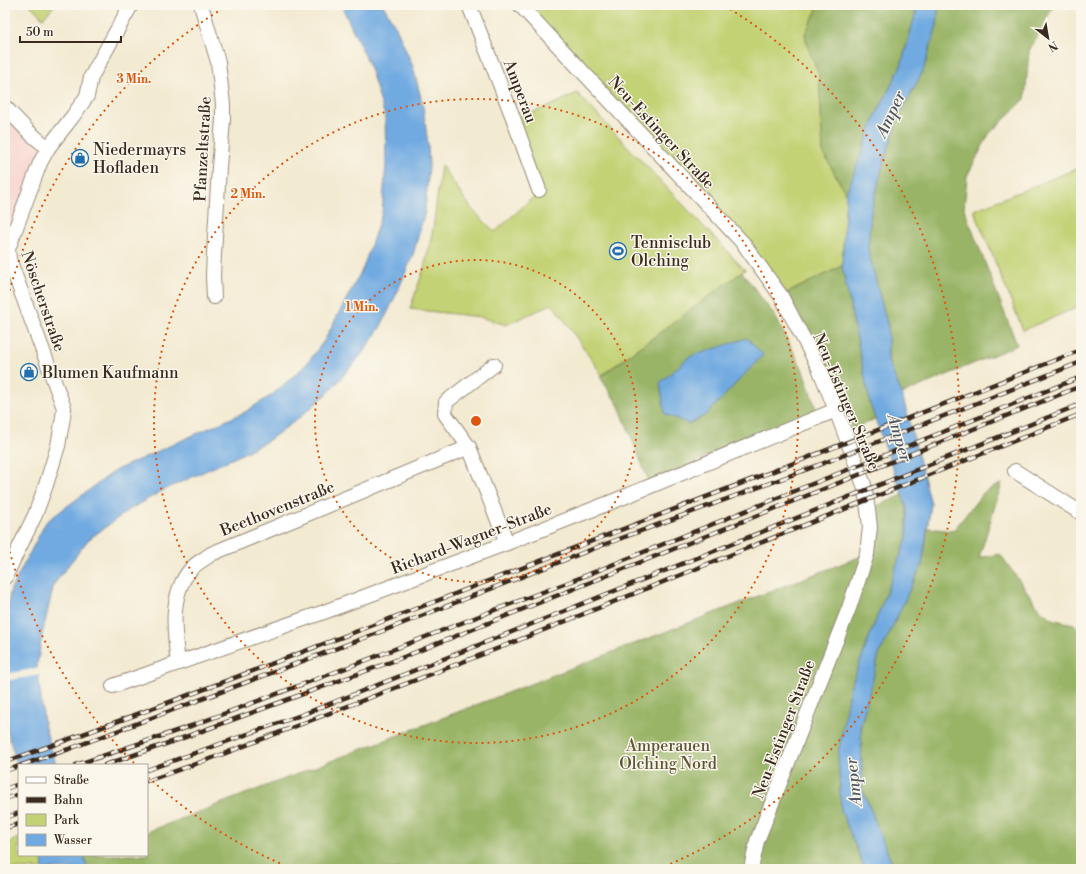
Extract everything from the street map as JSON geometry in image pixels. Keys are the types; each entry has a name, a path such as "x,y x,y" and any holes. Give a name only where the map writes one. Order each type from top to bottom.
{"street":[{"name":"Nöscherstraße","path":"5,577 35,515 58,446 64,417 64,406 10,259 8,249 40,163 48,148 74,116 87,96 91,77 131,5"},
{"name":"Pfanzeltstraße","path":"201,5 218,62 223,104 214,254 214,297"},
{"name":"Amperau","path":"469,5 512,115 539,190"},
{"name":"Neu-Estinger Straße","path":"520,5 743,244 782,296 818,368 836,410 864,485 870,527 867,554 849,608 757,841 751,869"},
{"path":"5,108 30,133 48,148"},
{"path":"494,365 446,402 445,414 469,447 508,543"},
{"name":"Richard-Wagner-Straße","path":"114,686 324,612 508,543 836,410"},
{"name":"Beethovenstraße","path":"178,663 175,637 175,610 181,583 192,568 211,554 469,447"},
{"path":"1015,471 1081,513"}],"shaded area":[{"path":"5,103 48,148 5,255"}],"green space":[{"path":"30,5 55,5 43,18"},
{"path":"527,5 819,5 805,34 807,45 819,75 823,152 846,194 842,266 787,293 745,240"},
{"path":"819,5 918,5 901,66 876,115 846,194 823,152 819,75 807,45 805,34"},
{"path":"938,5 1054,5 1029,51 1025,99 989,134 967,176 964,209 1017,345 902,394 888,361 888,328 868,250 871,212 883,165 898,118 923,71 937,25"},
{"name":"Tennisclub Olching","path":"577,93 745,270 602,375 552,304 506,325 480,317 410,309 424,268 433,230 441,165 471,208 495,232 540,191 517,118 548,107"},
{"path":"1081,167 1081,306 1023,330 974,210"},
{"path":"842,266 871,407 876,419 852,429 834,379 787,293"},
{"path":"742,272 775,316 802,368 816,409 649,482 619,406 600,377"},
{"path":"1002,483 979,558 1000,554 1041,611 1055,620 1074,624 1081,632 1081,869 894,869 862,788 861,724 879,655 922,564 928,528 953,531 984,492"},
{"name":"Amperauen Olching Nord","path":"903,495 907,508 907,538 849,691 841,811 865,869 87,869 84,856 148,856 148,832 867,554 868,510"},
{"path":"18,838 18,856 42,856 43,869 5,869 5,844"}],"water":[{"path":"341,5 383,5 397,29 413,67 423,106 428,145 429,166 425,211 413,255 380,328 362,354 330,391 299,418 269,440 164,490 130,509 88,540 54,584 42,635 37,666 44,724 56,764 18,764 18,768 5,724 5,619 11,589 46,522 116,470 245,412 272,395 305,366 324,341 363,268 382,213 386,164 385,116 368,62"},
{"name":"Amper","path":"918,5 938,5 937,25 923,71 898,118 883,165 871,212 868,250 888,328 888,361 902,394 931,504 922,564 879,655 861,724 862,788 894,869 865,869 841,811 838,754 849,691 907,538 907,508 871,407 842,266 846,194 876,115 901,66"},
{"path":"747,338 763,355 706,415 689,424 665,414 660,383 689,357"},
{"path":"42,856 84,856 87,869 43,869"}],"pier":[{"path":"39,668 40,675 5,681 5,674"}],"railway":[{"path":"5,762 168,703 439,600 1081,350"},
{"path":"25,764 69,749 388,629 603,545 824,463 1081,362"},
{"path":"79,764 191,726 572,581 1081,377"},
{"path":"108,764 396,660 1081,386"},
{"path":"148,770 304,714 1081,404"},
{"path":"148,781 218,756 499,648 1081,414"},
{"path":"5,771 18,766"},
{"path":"5,789 18,784"},
{"path":"5,799 18,794"},
{"path":"5,818 18,813"},
{"path":"5,828 18,824"}],"place":[{"name":"Niedermayrs Hofladen","path":"80,158"},
{"name":"Tennisclub Olching","path":"618,251"},
{"name":"Blumen Kaufmann","path":"29,372"}]}
